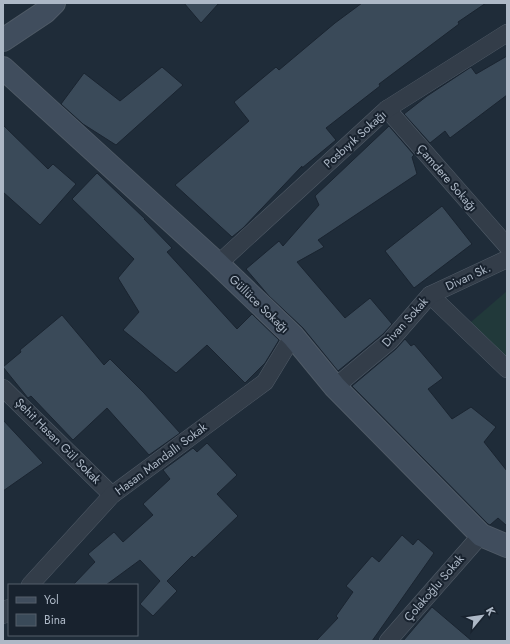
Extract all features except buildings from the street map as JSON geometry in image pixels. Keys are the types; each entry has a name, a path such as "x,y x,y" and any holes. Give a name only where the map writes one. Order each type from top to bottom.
{"street":[{"path":"3,40 45,12 54,3"},
{"name":"Posbıyık Sokağı","path":"218,264 387,110 507,33"},
{"name":"Güllüce Sokağı","path":"3,68 218,264 293,336 335,387 481,534 507,546"},
{"name":"Çamdere Sokağı","path":"387,110 507,246"},
{"name":"Divan Sk.","path":"430,295 507,259"},
{"name":"Divan Sokak","path":"335,387 390,341 430,295 507,369"},
{"name":"Hasan Mandallı Sokak","path":"31,584 112,495 265,382 293,336"},
{"name":"Şehit Hasan Gül Sokak","path":"3,388 112,495"},
{"name":"Çolakoğlu Sokak","path":"388,641 481,534"}],"green space":[{"path":"507,291 507,358 471,322"}]}
